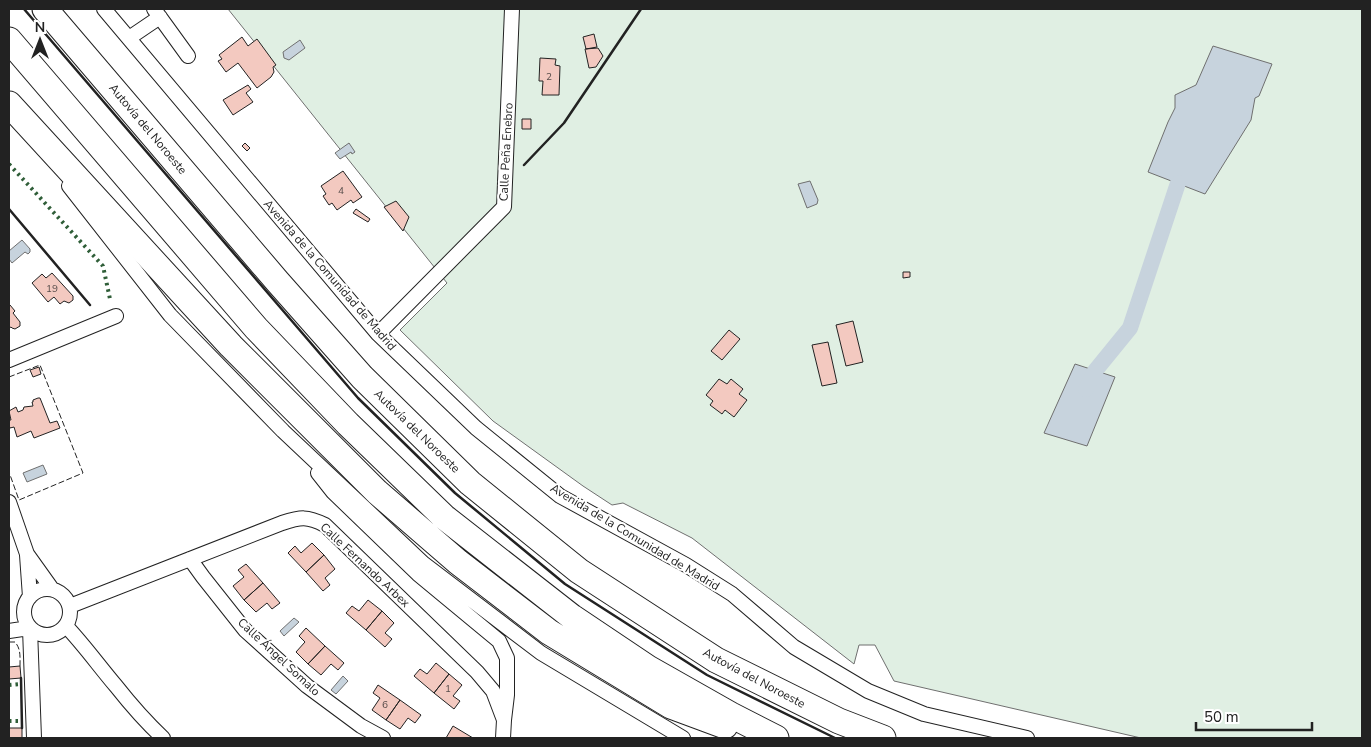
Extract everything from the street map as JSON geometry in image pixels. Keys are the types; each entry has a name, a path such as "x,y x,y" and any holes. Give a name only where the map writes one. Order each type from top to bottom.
{"highway":[{"name":"Autovía del Noroeste","path":"45,9 277,281 362,377 470,483 579,571 716,660 839,721 883,738"},
{"path":"9,40 256,328 348,424 444,517 572,617 648,668 776,738"},
{"path":"9,104 230,346 377,492 458,562 549,632 671,706 760,738"}],"street":[{"name":"Avenida de la Comunidad de Madrid","path":"104,9 378,334 476,428 560,496 686,565 732,594 794,647 868,691 924,714 1027,738"},
{"name":"Calle Peña Enebro","path":"378,334 504,207 512,9"},
{"path":"128,38 157,13 188,56"},
{"path":"9,108 170,315 283,431 423,563 541,653 683,738"},
{"path":"9,360 116,316"},
{"path":"283,431 333,492 418,574 499,641 507,658 508,695 502,738"},
{"path":"9,502 27,554 30,596"},
{"name":"Calle Fernando Arbex","path":"70,606 298,518 312,519 326,525 477,672 492,691 504,720"},
{"path":"27,554 52,589 63,595 70,606 69,620 60,632 44,636 36,634 25,622 26,602 30,596 40,590 52,589"},
{"name":"Calle Ángel Somalo","path":"190,559 245,630 307,686 361,726 383,738"},
{"path":"66,626 148,724 163,738"},
{"path":"9,631 29,628"},
{"path":"29,628 34,738"},
{"path":"32,662 44,636"}],"green space":[{"path":"228,9 1362,9 1362,738 1141,738 894,681 875,645 859,645 854,664 692,538 623,503 612,505 493,421 400,330 447,283"}],"shaded area":[{"path":"300,40 305,48 289,60 284,58 283,52"},
{"path":"1213,46 1272,64 1259,96 1255,98 1251,120 1205,194 1148,172 1175,108 1175,95 1196,85"},
{"path":"349,143 355,152 352,154 351,152 340,159 335,153"},
{"path":"810,181 818,200 817,204 807,208 798,184"},
{"path":"22,240 30,249 30,252 28,254 25,252 12,263 9,259 9,251"},
{"path":"1075,364 1115,377 1087,446 1044,433"},
{"path":"43,465 47,474 27,482 23,473"},
{"path":"294,618 299,622 284,636 280,631"},
{"path":"343,676 348,681 336,694 331,690"}],"building":[{"path":"594,34 597,47 586,49 583,37"},
{"path":"242,37 248,46 257,39 276,65 273,67 274,72 271,77 257,88 238,63 226,72 218,61 222,59 219,55"},
{"path":"598,48 603,56 596,67 589,68 585,49"},
{"path":"540,58 556,59 555,65 560,66 559,95 542,95 543,81 539,81"},
{"path":"248,85 251,89 246,93 253,102 233,115 223,100"},
{"path":"522,119 531,119 531,129 522,129"},
{"path":"245,143 250,148 247,151 242,146"},
{"path":"343,171 362,197 353,203 351,200 337,210 332,203 329,205 323,196 326,194 321,186"},
{"path":"396,201 409,217 403,231 384,207"},
{"path":"356,209 370,219 368,222 353,213"},
{"path":"903,272 910,272 910,277 903,278"},
{"path":"52,273 73,296 73,300 69,303 64,301 60,304 54,297 48,302 32,283 42,274 46,278"},
{"path":"10,305 20,322 20,326 15,329 9,328"},
{"path":"853,321 863,362 846,366 836,325"},
{"path":"729,330 740,339 722,360 711,351"},
{"path":"828,342 837,383 822,386 812,345"},
{"path":"39,367 41,374 33,377 30,370"},
{"path":"719,379 727,384 731,379 743,389 739,394 747,400 734,417 725,410 722,414 710,405 713,401 706,395"},
{"path":"40,398 50,423 57,421 60,428 34,438 31,431 17,437 14,427 10,428 9,425 9,420 11,420 9,411 16,407 18,412 23,410 24,407 33,406 33,400"},
{"path":"312,543 324,555 306,572 288,553 295,546 301,553"},
{"path":"324,555 335,569 325,578 330,585 323,591 306,572"},
{"path":"246,564 263,583 244,600 233,586 244,577 238,570"},
{"path":"263,583 280,603 272,609 267,603 256,612 244,600"},
{"path":"368,600 382,611 366,630 346,613 352,606 359,611"},
{"path":"382,611 394,623 385,633 392,639 385,647 366,630"},
{"path":"306,628 325,646 308,664 296,652 305,642 299,636"},
{"path":"325,646 344,663 338,670 331,664 321,675 308,664"},
{"path":"436,663 449,674 434,693 414,676 420,669 427,674"},
{"path":"20,666 21,678 9,679 9,667"},
{"path":"449,674 462,685 453,696 460,701 454,709 434,693"},
{"path":"378,685 400,700 386,720 372,710 380,698 373,693"},
{"path":"400,700 421,715 415,723 408,718 400,729 386,720"},
{"path":"453,726 473,738 446,738"},
{"path":"9,728 22,728 22,738 9,738"}],"waterway":[{"path":"1086,389 1095,371 1130,328 1178,183"}],"hedge":[{"path":"9,164 103,266 110,299"},
{"path":"9,685 21,684"},
{"path":"9,721 21,721"}],"fence":[{"path":"9,377 40,365 83,473 19,500 9,472"},
{"path":"9,642 15,642 18,647 20,666"}],"wall":[{"path":"24,9 358,398 455,493 565,584 707,675 835,738"},
{"path":"524,165 564,123 641,9"},
{"path":"9,209 90,305"},
{"path":"21,678 22,728"}]}
